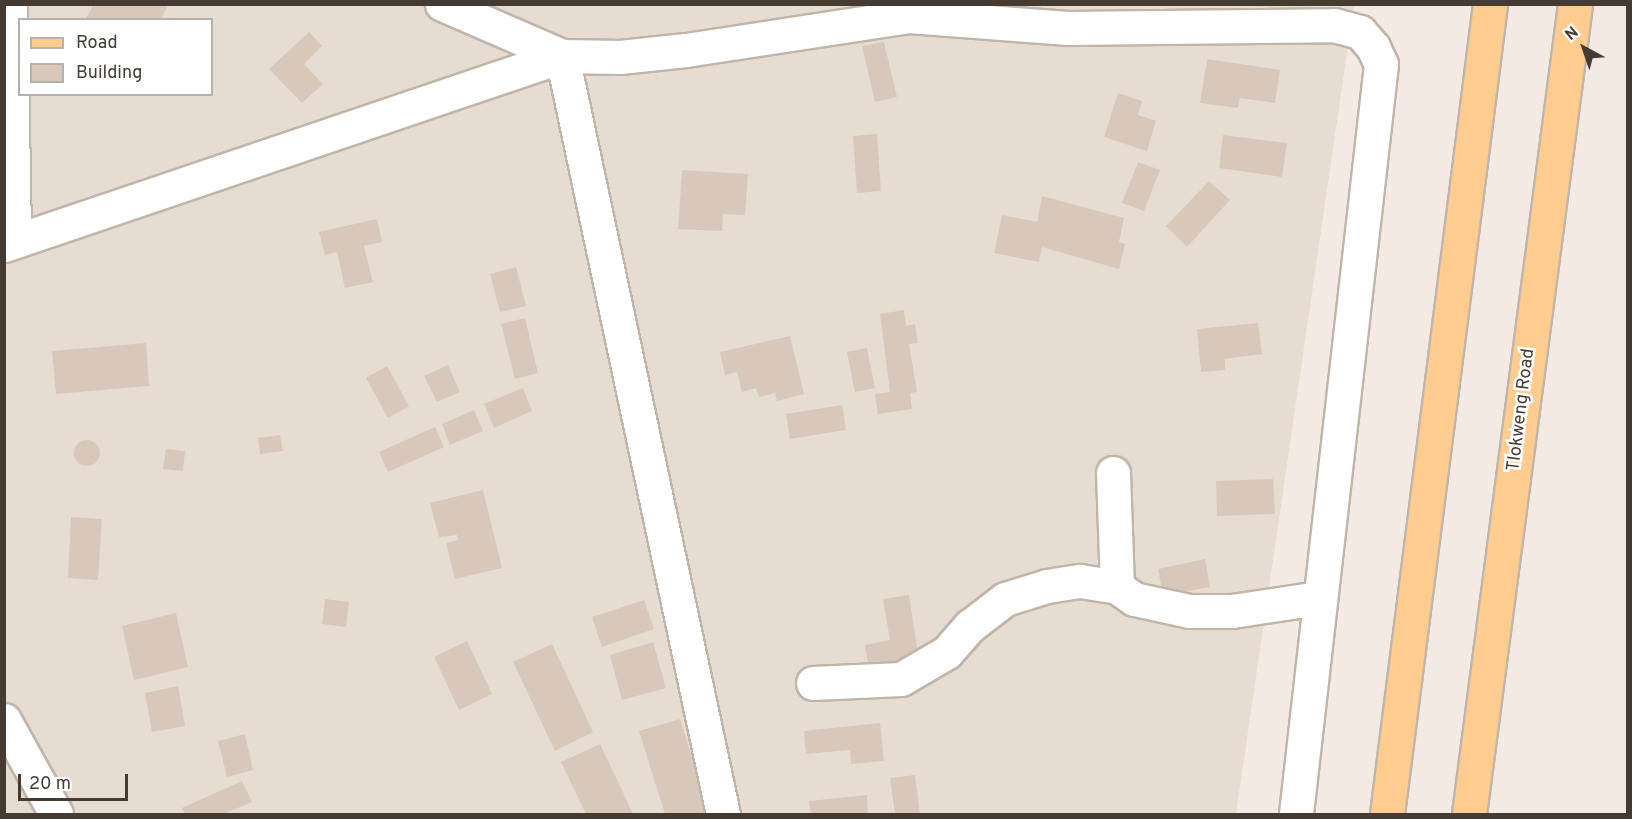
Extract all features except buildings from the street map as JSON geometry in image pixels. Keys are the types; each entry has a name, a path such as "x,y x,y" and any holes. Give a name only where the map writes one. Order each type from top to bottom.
{"main road":[{"path":"1387,814 1490,4"},
{"name":"Tlokweng Road","path":"1469,814 1575,4"}],"street":[{"path":"10,4 9,243 562,56 620,57 909,16 966,11 1068,28 1334,25 1360,32 1373,47 1381,64 1318,598 1296,814"},
{"path":"442,4 562,56"},
{"path":"777,35 810,4"},
{"path":"562,56 723,814"},
{"path":"1113,473 1118,587"},
{"path":"813,683 901,679 947,652 970,626 1005,599 1080,581 1118,587 1134,600 1189,611 1232,611 1318,598"},
{"path":"4,720 56,814"}],"shaded area":[{"path":"5,5 1354,5 1236,814 5,814"}]}
